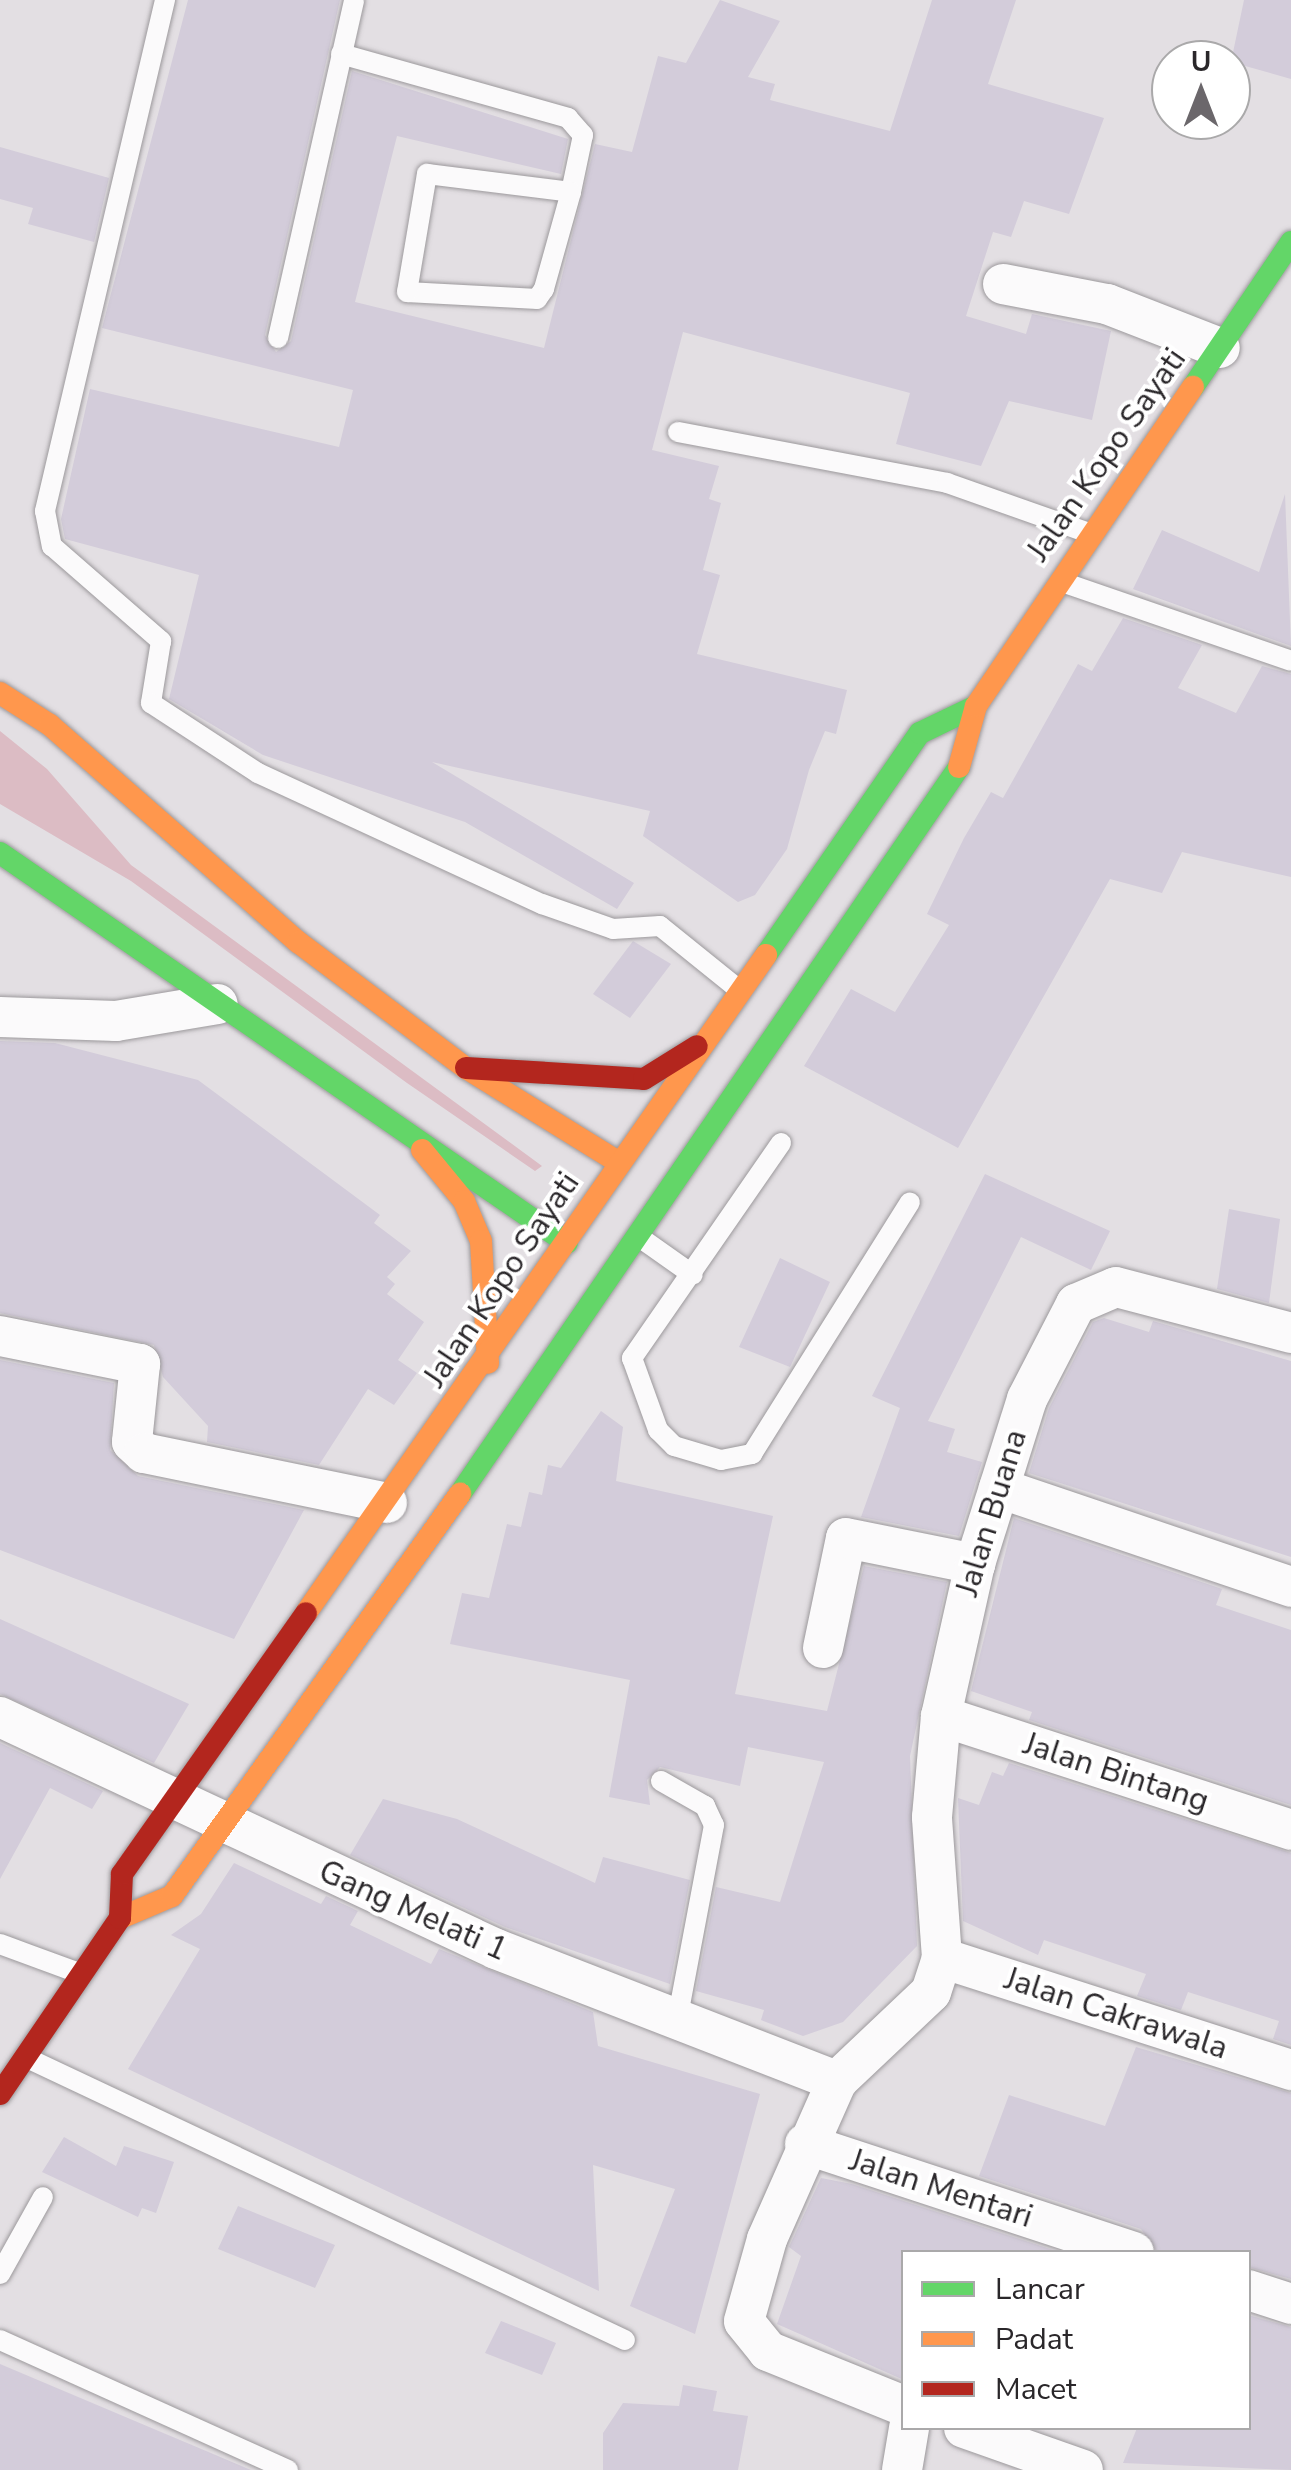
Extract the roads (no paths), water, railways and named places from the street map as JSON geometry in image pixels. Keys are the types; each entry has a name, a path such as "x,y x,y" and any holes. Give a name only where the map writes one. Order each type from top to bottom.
{"main road":[{"name":"Jalan Kopo Sayati","path":"0,2094 120,1918 172,1896 642,1239 964,760 976,706 1291,242"},
{"path":"0,693 50,726 214,876 466,1068 620,1163 666,1201"},
{"path":"0,704 50,726"},
{"name":"Jalan Kopo Sayati","path":"120,1918 122,1874 168,1802 488,1363 620,1163 722,1026 920,734 976,706"},
{"path":"4,853 218,1004 398,1121 614,1275"},
{"path":"466,1068 644,1079 722,1026"},
{"path":"398,1121 464,1201 481,1241 488,1363"}],"street":[{"path":"1004,284 1107,304 1220,348"},
{"path":"0,1017 116,1020 218,1004"},
{"name":"Jalan Buana","path":"942,1958 932,1817 941,1716 975,1564 999,1488 1063,1322 1094,1294 1143,1288 1291,1333"},
{"path":"11,1326 140,1364 132,1442 144,1454 387,1503"},
{"path":"999,1488 1291,1587"},
{"path":"822,1648 846,1538 975,1564"},
{"name":"Jalan Bintang","path":"941,1716 1291,1830"},
{"name":"Gang Melati 1","path":"0,1717 220,1825 677,2020 836,2081"},
{"path":"901,2405 768,2351 746,2330 756,2272 806,2144 836,2081 931,1992 942,1958"},
{"name":"Jalan Cakrawala","path":"942,1958 1291,2070"},
{"name":"Jalan Mentari","path":"806,2144 1128,2250"},
{"path":"1251,2291 1291,2304"},
{"path":"902,2470 909,2430"},
{"path":"970,2430 1083,2470"}],"lane":[{"path":"165,0 45,511 52,546 162,641 151,703 228,753 542,904 613,929 660,926 744,993"},
{"path":"278,338 354,0"},
{"path":"341,54 575,122 583,141 571,192 537,299 404,287 427,174 571,192"},
{"path":"678,432 946,483 1092,534"},
{"path":"1060,581 1291,661"},
{"path":"781,1142 694,1275 638,1348 632,1370 664,1439 720,1460 744,1458 910,1202"},
{"path":"642,1239 694,1275"},
{"path":"661,1781 705,1806 714,1826 677,2020"},
{"path":"0,1944 81,1973"},
{"path":"25,2057 624,2340"},
{"path":"0,2274 43,2198"},
{"path":"0,2340 288,2470"}]}
